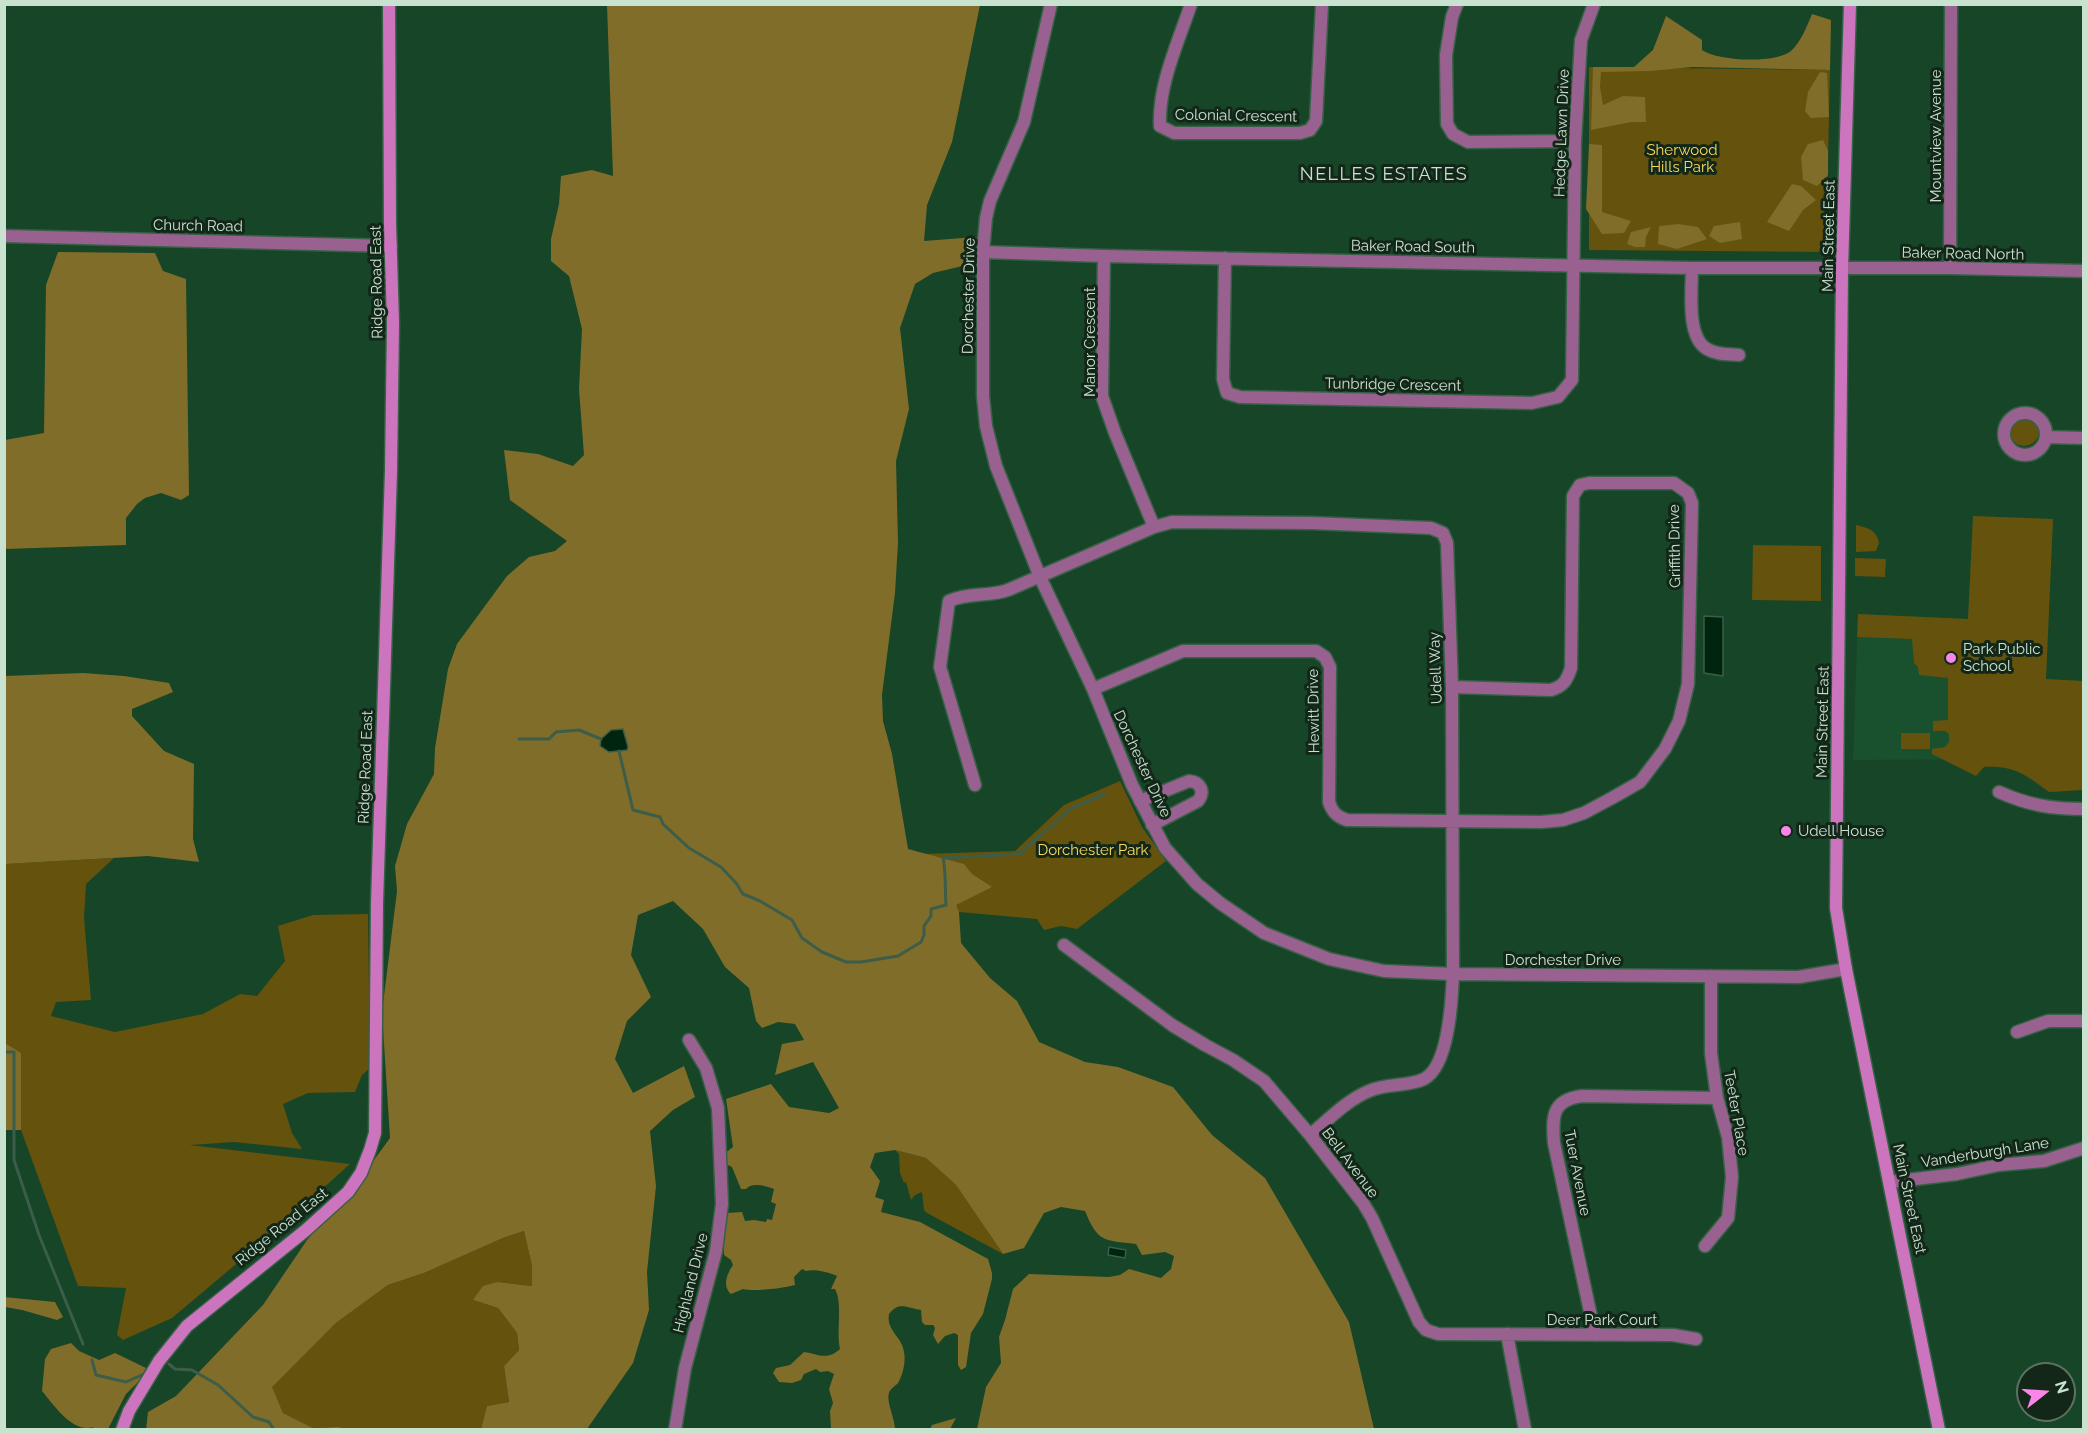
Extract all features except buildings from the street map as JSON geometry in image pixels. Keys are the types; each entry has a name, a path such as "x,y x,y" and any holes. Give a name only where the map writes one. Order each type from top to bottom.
{"main road":[{"name":"Ridge Road East","path":"122,1430 129,1411 159,1361 187,1326 314,1224 348,1192 361,1173 375,1132 377,903 391,471 393,323 390,4"},
{"name":"Main Street East","path":"1850,4 1842,269 1836,908 1846,969 1939,1430"}],"street":[{"name":"Dorchester Drive","path":"1051,4 1024,122 1015,148 990,201 986,218 983,252 983,396 986,426 996,466 1040,577 1093,689 1140,801 1165,848 1197,884 1264,933 1329,959 1384,971 1453,974 1799,977 1846,969"},
{"name":"Colonial Crescent","path":"1191,4 1159,107 1160,126 1174,133 1300,133 1310,130 1316,121 1322,4"},
{"path":"1457,4 1452,17 1446,55 1447,123 1453,134 1468,142 1575,141"},
{"name":"Hedge Lawn Drive","path":"1574,266 1575,141 1581,40 1594,4"},
{"name":"Mountview Avenue","path":"1950,268 1951,4"},
{"name":"Church Road","path":"4,236 391,246"},
{"name":"Baker Road South","path":"983,252 1574,266 1842,269"},
{"name":"Manor Crescent","path":"1104,256 1102,396 1154,527"},
{"name":"Tunbridge Crescent","path":"1225,258 1223,379 1227,393 1240,397 1532,403 1558,397 1572,380 1574,266"},
{"path":"1692,268 1693,325 1698,342 1719,354 1739,355"},
{"name":"Baker Road North","path":"1842,269 1950,268 2084,271"},
{"path":"2046,437 2084,438"},
{"name":"Griffith Drive","path":"1452,687 1551,690 1562,687 1570,668 1573,496 1580,485 1589,483 1674,483 1688,493 1692,503 1688,684 1679,721 1665,749 1640,782 1584,813 1563,820 1541,822 1453,822"},
{"name":"Udell Way","path":"975,785 940,666 949,601 962,595 1000,592 1154,527 1172,522 1312,523 1431,528 1443,533 1447,543 1452,687 1453,974 1450,1022 1436,1065 1431,1073 1422,1080 1368,1091 1310,1135"},
{"name":"Hewitt Drive","path":"1093,689 1183,651 1316,651 1325,657 1330,668 1329,802 1335,814 1347,820 1453,822"},
{"path":"1140,801 1189,781 1197,783 1201,788 1201,797 1198,801 1152,825"},
{"path":"1999,792 2021,802 2056,809 2084,809"},
{"name":"Bell Avenue","path":"1064,945 1172,1025 1252,1071 1276,1094 1372,1218 1419,1322 1426,1330 1438,1334 1507,1334"},
{"name":"Teeter Place","path":"1706,1246 1728,1218 1732,1177 1728,1137 1717,1098 1711,1053 1711,976"},
{"path":"2017,1032 2048,1021 2084,1021"},
{"name":"Highland Drive","path":"675,1430 685,1368 716,1251 722,1204 718,1108 706,1068 689,1040"},
{"name":"Tuer Avenue","path":"1594,1335 1554,1143 1553,1125 1556,1109 1568,1098 1582,1096 1717,1098"},
{"name":"Vanderburgh Lane","path":"1890,1182 1957,1174 1999,1165 2044,1161 2084,1148"},
{"path":"1507,1334 1525,1430"},
{"name":"Deer Park Court","path":"1507,1334 1673,1335 1696,1339"}],"shaded area":[{"path":"607,5 980,5 952,142 927,205 924,241 976,237 981,248 975,263 933,273 915,284 900,328 909,409 896,461 898,543 895,593 882,695 883,721 892,754 908,849 964,864 972,874 992,887 956,905 959,912 961,943 990,978 1017,1001 1039,1042 1085,1062 1118,1067 1173,1087 1212,1135 1265,1178 1349,1322 1374,1429 977,1429 986,1387 1001,1363 999,1337 1013,1289 1029,1274 1109,1277 1120,1275 1129,1269 1161,1278 1171,1269 1174,1256 1165,1252 1142,1255 1136,1244 1103,1238 1094,1229 1085,1211 1061,1207 1044,1213 1024,1248 1003,1254 956,1185 926,1158 895,1150 875,1153 870,1167 880,1181 875,1197 884,1200 881,1212 920,1222 988,1259 992,1279 983,1314 971,1333 966,1367 961,1370 958,1365 958,1335 954,1333 945,1336 938,1344 933,1335 935,1328 933,1325 925,1325 922,1322 921,1310 900,1306 889,1314 890,1325 903,1346 905,1360 900,1380 890,1390 888,1396 895,1429 831,1429 830,1411 833,1403 829,1389 834,1374 828,1371 820,1372 816,1369 804,1374 801,1380 792,1383 779,1382 773,1373 776,1368 790,1365 804,1352 827,1356 840,1349 839,1302 835,1289 831,1289 837,1276 822,1271 802,1269 794,1277 795,1285 769,1289 743,1289 731,1294 728,1291 727,1276 733,1265 731,1260 724,1255 726,1213 742,1212 745,1221 766,1222 767,1219 772,1220 776,1204 771,1202 774,1189 756,1185 741,1189 732,1167 724,1163 725,1153 733,1147 726,1099 771,1084 789,1107 829,1113 839,1108 813,1062 775,1075 782,1044 804,1040 795,1024 778,1022 762,1028 756,1021 749,988 725,967 703,929 673,901 638,915 631,955 651,997 627,1021 615,1059 633,1093 684,1066 695,1097 673,1110 650,1131 656,1186 647,1272 649,1310 633,1363 587,1429 481,1429 487,1406 509,1402 504,1366 519,1350 517,1333 498,1308 473,1300 483,1286 498,1282 532,1286 532,1266 524,1231 424,1273 388,1285 336,1323 272,1387 283,1413 313,1428 346,1429 146,1430 148,1412 176,1396 263,1305 307,1240 355,1186 390,1138 382,1012 397,891 395,866 407,824 434,774 435,748 448,669 457,644 507,576 529,557 555,551 567,541 510,500 504,450 538,454 573,466 584,455 579,389 582,329 569,276 551,261 551,239 559,204 561,176 592,170 613,176"},
{"path":"1812,14 1831,20 1830,70 1693,67 1601,72 1600,87 1603,105 1623,96 1645,97 1646,122 1631,122 1591,130 1593,67 1634,67 1653,50 1666,16 1702,40 1702,50 1720,57 1747,60 1773,58 1791,51 1801,39"},
{"path":"1820,72 1827,73 1829,117 1811,118 1805,111 1808,92"},
{"path":"1823,140 1828,151 1828,175 1817,186 1803,180 1801,157 1808,144"},
{"path":"1589,144 1602,145 1602,212 1631,221 1624,233 1602,234 1586,209"},
{"path":"1792,184 1801,186 1816,200 1803,210 1789,231 1767,222"},
{"path":"1740,222 1742,239 1720,243 1709,236 1714,226"},
{"path":"1678,224 1698,227 1707,239 1677,249 1658,244 1659,226"},
{"path":"1651,227 1646,237 1645,247 1627,244 1631,232"},
{"path":"58,252 155,253 163,271 186,279 189,495 181,500 161,493 145,498 137,504 126,518 126,545 5,549 5,440 44,433 46,285"},
{"name":"Park Public School","path":"1973,516 2053,519 2046,679 2083,681 2083,790 2049,792 2000,759 1853,760 1858,614 1968,619"},
{"path":"1704,616 1723,617 1723,676 1704,673"},
{"path":"83,673 169,683 173,692 132,709 132,716 164,751 194,764 193,839 199,862 148,856 5,864 5,676"},
{"path":"623,729 627,750 609,752 600,746 601,739 611,730"},
{"path":"5,1043 21,1053 21,1130 5,1130"},
{"path":"1109,1247 1126,1250 1125,1258 1108,1255"},
{"path":"4,1297 55,1302 63,1317 57,1320 5,1307"},
{"path":"71,1343 79,1351 99,1360 115,1353 146,1368 139,1381 126,1394 108,1429 86,1428 71,1422 42,1391 45,1359 51,1349"},
{"path":"956,1418 950,1429 930,1429 932,1425"}],"green space":[{"name":"Sherwood Hills Park","path":"1589,67 1830,70 1826,252 1589,250"},
{"path":"2024,416 2030,417 2038,425 2038,437 2030,445 2024,446 2018,445 2010,437 2009,431 2010,425 2018,417"},
{"name":"Park Public School","path":"1973,516 2053,519 2046,679 2083,681 2083,790 2049,792 2019,772 2003,768 1984,767 1976,776 1932,754 1932,749 1945,747 1949,742 1949,734 1945,731 1933,731 1933,721 1948,720 1948,678 1919,675 1918,667 1914,663 1912,639 1857,637 1858,614 1968,619"},
{"path":"1856,525 1874,532 1879,543 1876,551 1856,552"},
{"path":"1753,545 1821,546 1821,601 1752,600"},
{"path":"1855,558 1886,559 1885,577 1855,576"},
{"path":"1901,733 1930,733 1930,749 1901,749"},
{"name":"Dorchester Park","path":"1120,781 1142,827 1166,861 1077,929 1061,926 1044,930 1037,919 959,912 937,898 923,854 1015,851 1064,805"},
{"path":"114,858 86,884 84,918 91,1000 56,1002 51,1016 115,1032 203,1014 240,994 257,996 285,961 278,926 313,915 368,914 370,1068 362,1075 355,1092 308,1093 283,1104 292,1133 302,1149 234,1142 190,1145 350,1164 279,1228 172,1318 123,1340 117,1335 126,1288 78,1286 21,1130 21,1054 5,1043 4,864"},
{"path":"895,1150 926,1158 956,1185 1003,1254 927,1213 924,1210 922,1192 911,1200 906,1182 904,1183 900,1173 899,1154"},
{"path":"524,1231 532,1266 533,1286 498,1282 473,1300 498,1308 517,1333 519,1350 504,1366 509,1402 487,1406 481,1429 346,1430 339,1427 313,1428 283,1413 271,1387 336,1323 388,1285 424,1273"}],"waterway":[{"path":"519,739 549,739 556,732 579,730 601,739"},
{"path":"619,751 633,810 660,817 663,824 689,848 721,867 743,894 792,920 802,938 822,952 846,962 898,956 921,942 924,926 931,916 931,909 946,905 943,858 1019,854 1043,833"},
{"path":"1046,831 1070,809 1105,794"},
{"path":"4,1052 14,1052 14,1160 39,1235 83,1344"},
{"path":"92,1360 96,1375 126,1382 144,1374"},
{"path":"169,1364 175,1369 192,1370 218,1385 253,1417 269,1422 274,1430"}],"place":[{"name":"Park Public School","path":"1951,658"},
{"name":"Udell House","path":"1786,831"}],"district":[{"name":"NELLES ESTATES","path":"1384,175"}]}
